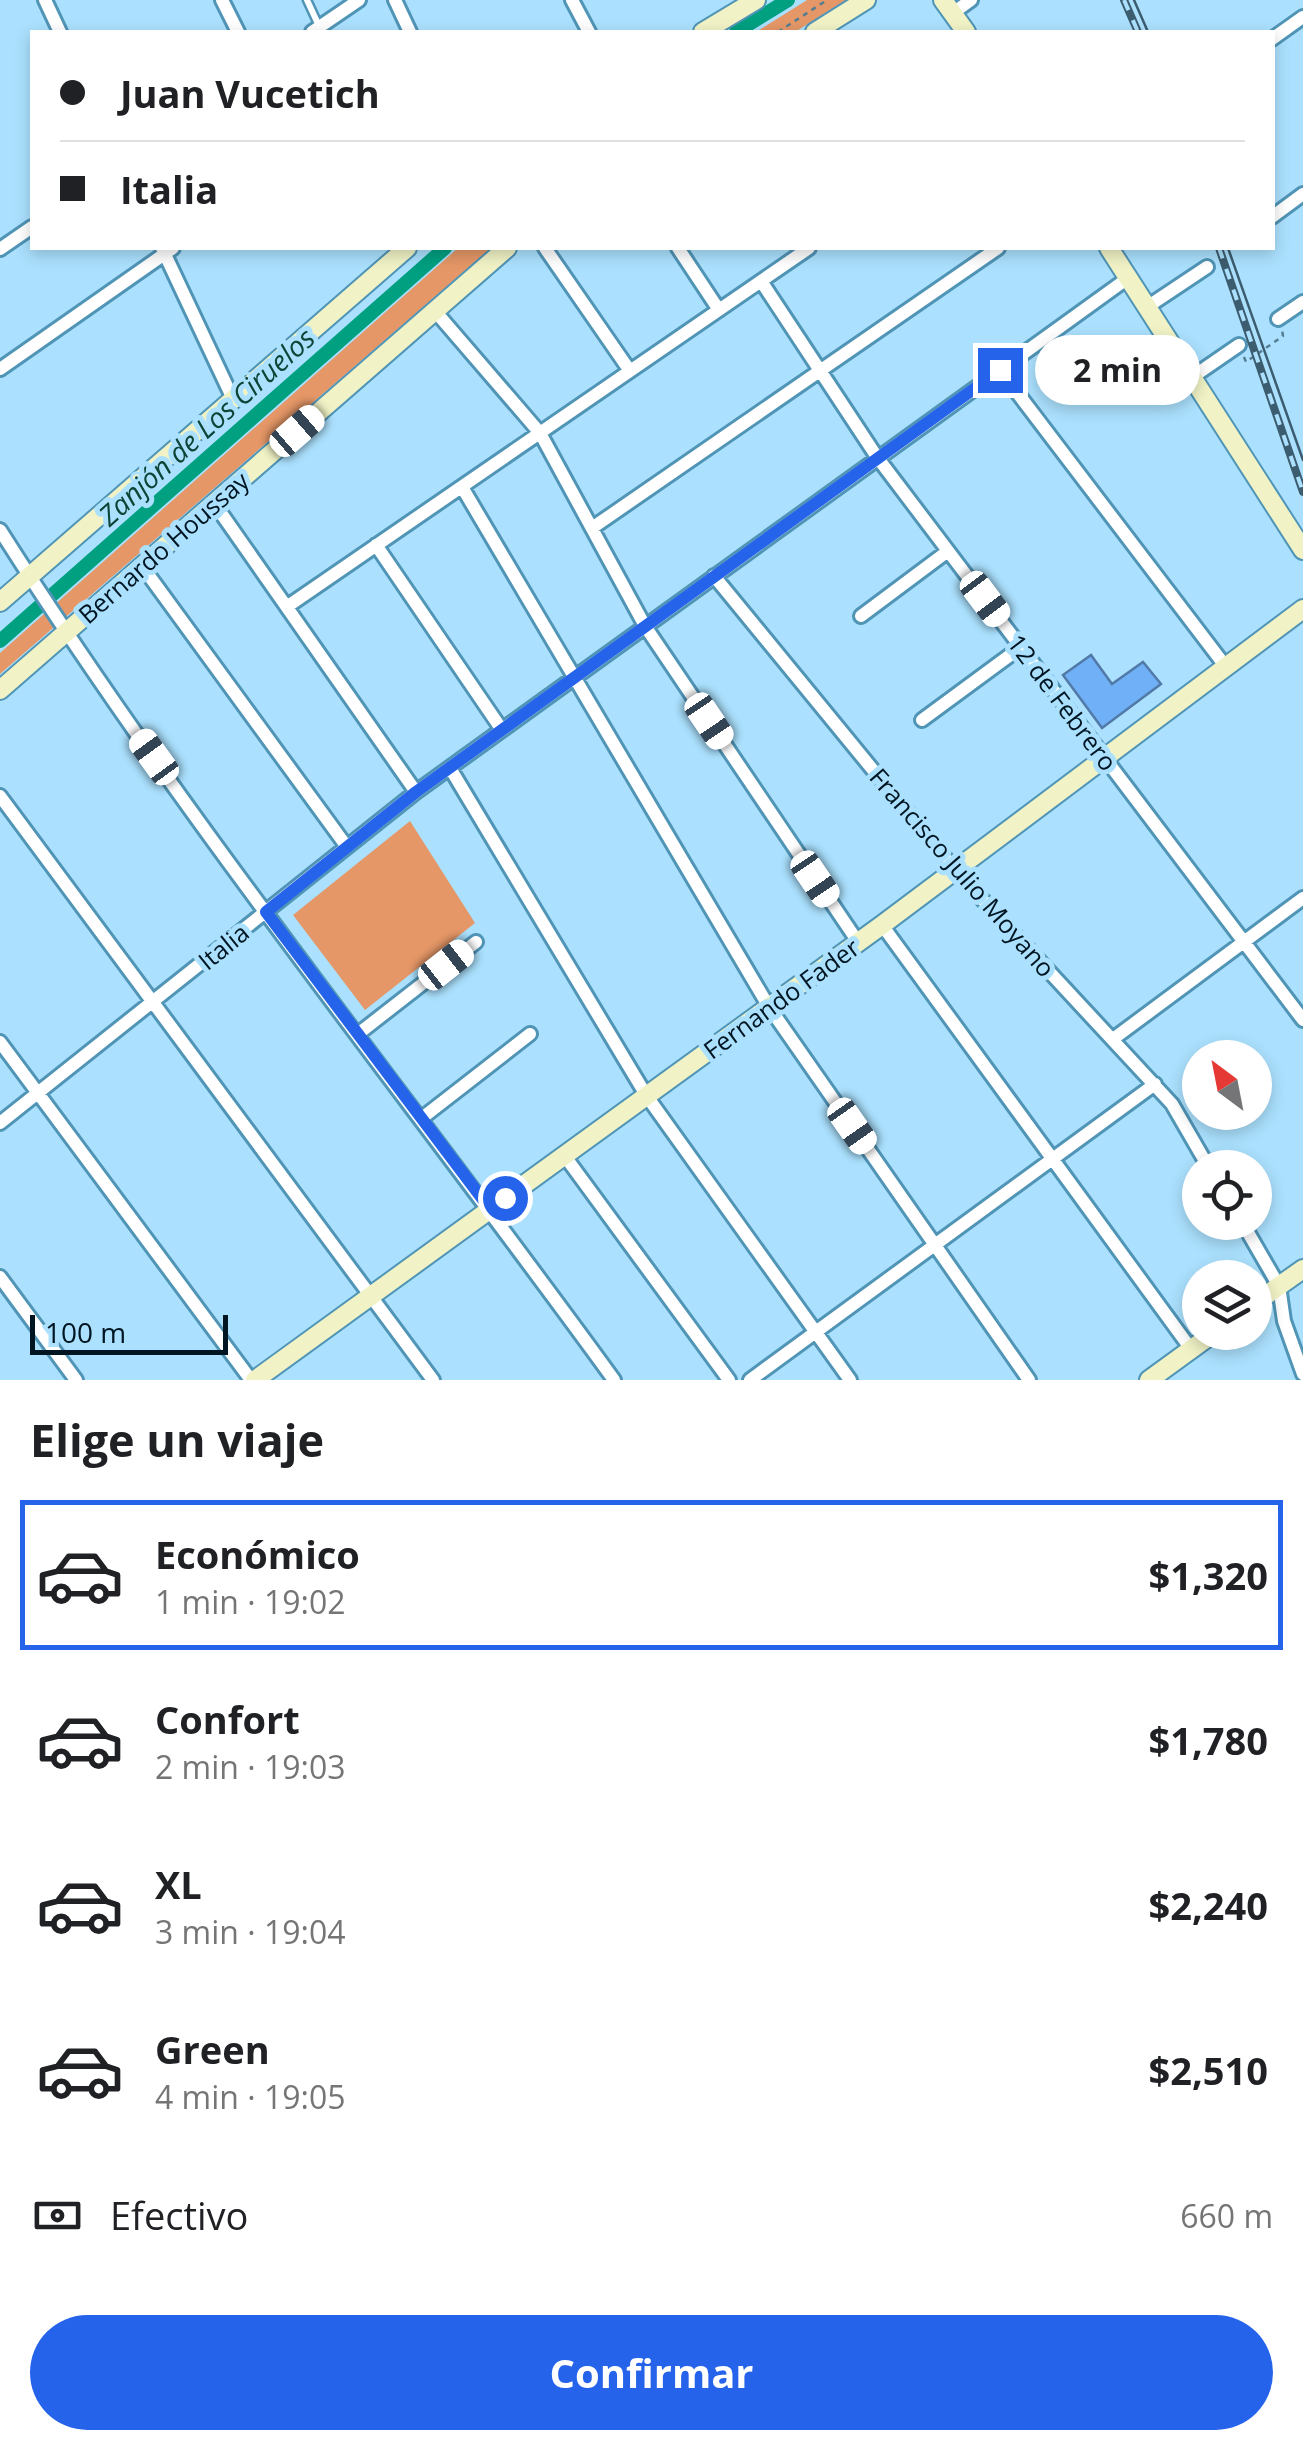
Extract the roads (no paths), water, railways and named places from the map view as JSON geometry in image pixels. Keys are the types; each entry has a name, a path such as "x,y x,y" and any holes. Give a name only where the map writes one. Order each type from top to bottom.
{"street":[{"path":"45,0 59,30"},
{"path":"222,0 237,30"},
{"path":"316,30 359,0"},
{"path":"395,0 409,30"},
{"path":"572,0 588,30"},
{"path":"818,30 866,0"},
{"path":"965,30 948,6 971,0"},
{"path":"705,30 751,1"},
{"path":"1275,37 1303,17"},
{"path":"1275,215 1303,194"},
{"path":"0,249 30,228"},
{"path":"0,369 166,250 233,399"},
{"path":"0,602 41,594 233,399 405,250"},
{"name":"Bernardo Houssay","path":"0,690 505,250"},
{"path":"546,250 630,371"},
{"path":"679,250 718,310"},
{"path":"288,606 804,250"},
{"path":"592,528 995,250"},
{"path":"1109,250 1303,550"},
{"path":"1147,307 1207,267"},
{"name":"Italia","path":"0,1123 416,792 1128,278"},
{"name":"12 de Febrero","path":"761,281 877,457 1303,1020"},
{"path":"1278,319 1303,302"},
{"path":"435,311 540,432 646,626 858,942"},
{"path":"1191,378 1239,346"},
{"path":"1000,370 1226,667"},
{"path":"462,486 572,680 770,1007 1030,1380"},
{"path":"214,503 416,792"},
{"path":"0,530 65,632 266,912 614,1380"},
{"path":"376,545 502,730"},
{"path":"861,616 948,551"},
{"path":"142,566 347,847"},
{"name":"Francisco Julio Moyano","path":"714,576 955,870 1155,1084 1197,1150"},
{"name":"Fernando Fader","path":"253,1380 770,1007 1303,609"},
{"path":"922,720 1022,648"},
{"path":"450,768 646,1095 850,1380"},
{"path":"0,796 433,1380"},
{"path":"1113,1039 1303,898"},
{"path":"882,924 1182,1335"},
{"path":"358,1034 476,942"},
{"path":"422,1118 530,1034"},
{"path":"0,1042 253,1380"},
{"path":"750,1380 1155,1084"},
{"path":"564,1155 729,1380"},
{"path":"1252,1240 1279,1286 1284,1321 1303,1374"},
{"path":"1272,1291 1303,1268"},
{"path":"0,1277 76,1380"},
{"path":"1149,1380 1191,1350"}],"lane":[{"path":"307,0 316,30"}],"waterway":[{"name":"Zanjón de Los Ciruelos","path":"739,30 788,0"},
{"name":"Zanjón de Los Ciruelos","path":"0,641 443,250"}],"tram line":[{"path":"1134,0 1147,30"},
{"path":"1229,250 1303,460"}],"railway":[{"path":"1124,0 1137,30"},
{"path":"1220,250 1303,492"}]}
